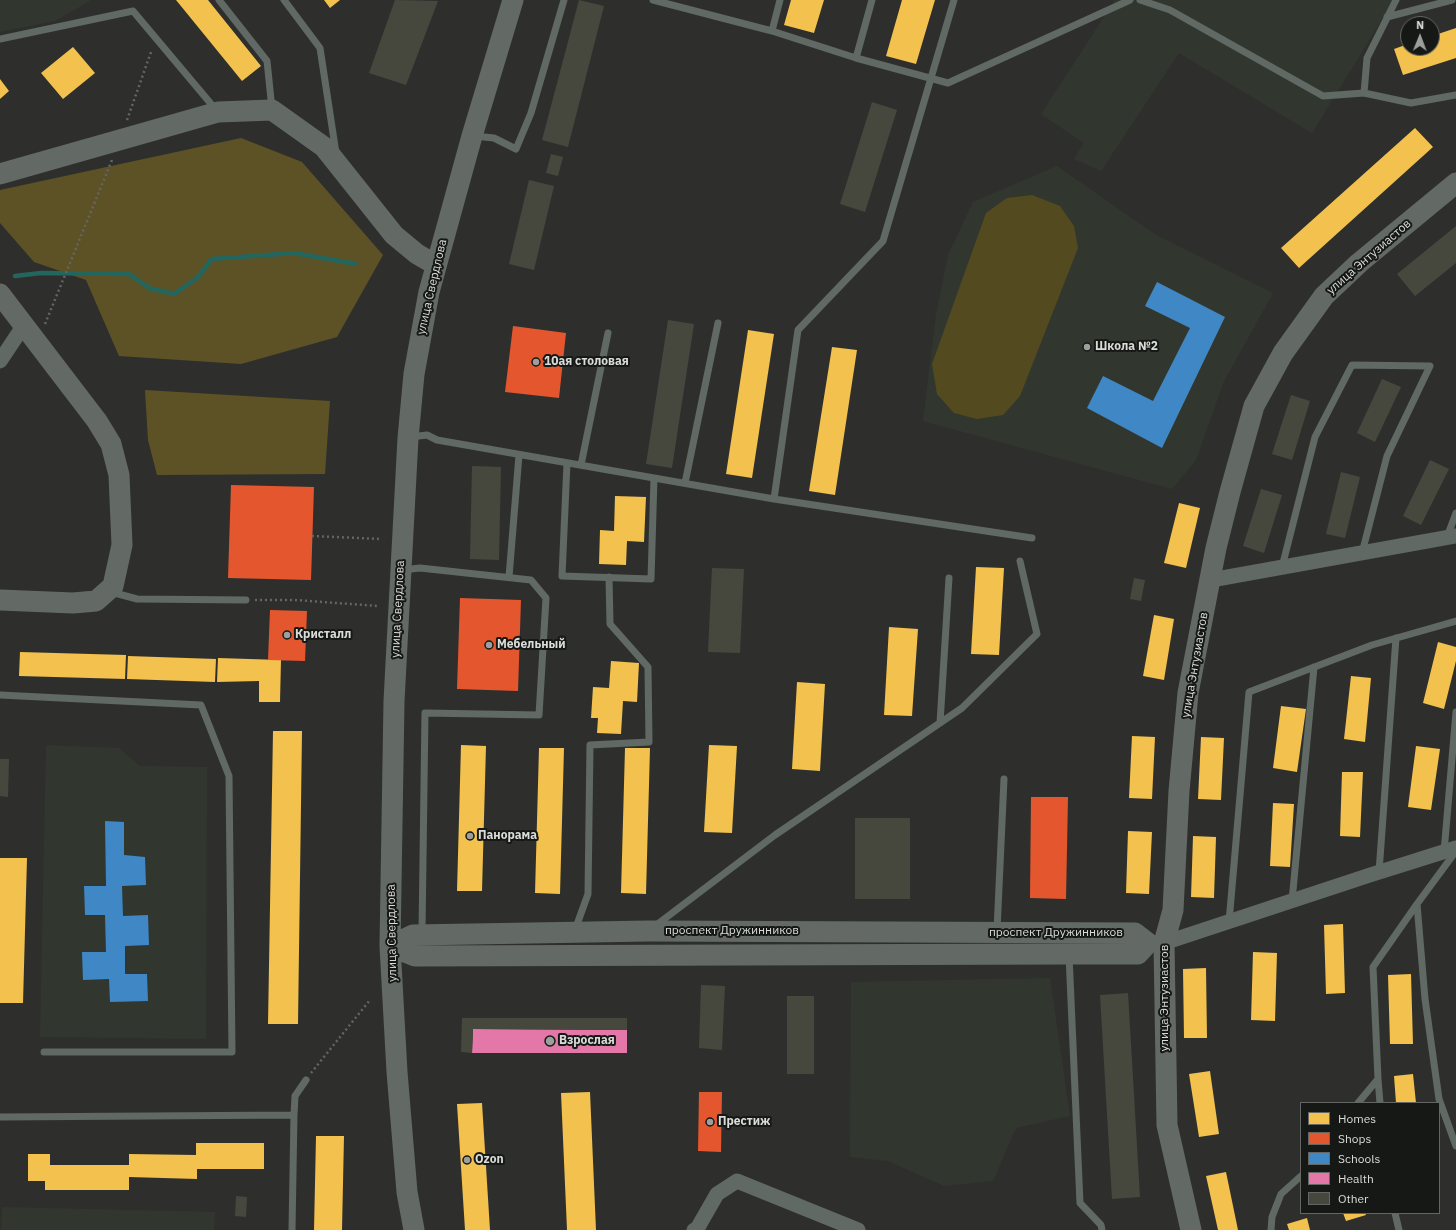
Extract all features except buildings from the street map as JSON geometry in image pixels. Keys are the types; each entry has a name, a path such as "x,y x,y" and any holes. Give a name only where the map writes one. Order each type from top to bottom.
{"street":[{"name":"улица Свердлова","path":"414,1230 407,1192 397,1072 390,946 394,701 408,438 414,374 423,321 436,264 472,136 513,0"},
{"path":"0,174 218,112 272,110 324,147 394,235 417,254 436,264"},
{"name":"улица Энтузиастов","path":"1189,1230 1167,1125 1156,943 1173,910 1179,791 1188,694 1216,548 1230,492 1254,406 1283,352 1324,296 1359,263 1456,183"},
{"path":"0,294 97,421 112,444 119,475 122,545 113,586 96,601 73,603 0,600"},
{"path":"0,361 24,325"},
{"path":"1211,580 1451,537"},
{"path":"1156,943 1229,922 1379,872 1452,851"},
{"name":"проспект Дружинников","path":"390,946 413,935 649,931 1135,933 1156,943"},
{"name":"проспект Дружинников","path":"390,946 415,956 1138,954 1156,943"},
{"path":"694,1230 697,1229 717,1194 736,1181 858,1230"}],"lane":[{"path":"219,0 267,61 272,110"},
{"path":"284,0 320,48 338,163"},
{"path":"472,136 494,138 516,149 531,113 564,0"},
{"path":"654,0 772,31 856,58 948,82 1130,0"},
{"path":"772,31 780,0"},
{"path":"856,58 872,0"},
{"path":"774,499 798,330 883,241 932,79 954,0"},
{"path":"1140,0 1170,10 1323,96 1364,93 1411,103 1456,95"},
{"path":"1364,93 1367,58 1396,0"},
{"path":"1387,17 1452,0"},
{"path":"0,39 133,11 218,112"},
{"path":"685,483 718,323"},
{"path":"581,465 608,333"},
{"path":"1282,568 1315,437 1352,365 1430,366 1387,456 1362,553"},
{"path":"408,438 427,435 437,440 774,499 1032,538"},
{"path":"509,577 519,455"},
{"path":"567,463 562,576 650,579 654,478"},
{"path":"1451,537 1456,513"},
{"path":"649,931 775,835 962,708 1037,634 1020,561"},
{"path":"400,570 420,568 531,580 546,598 539,715 425,714 422,935"},
{"path":"574,932 588,894 590,745 649,742 648,667 610,624 609,577"},
{"path":"940,723 949,578"},
{"path":"107,591 138,599 246,600"},
{"path":"1229,922 1249,692 1372,645 1456,621"},
{"path":"1379,872 1396,638"},
{"path":"1292,900 1314,667"},
{"path":"0,695 201,705 229,776 232,1052 44,1052"},
{"path":"1380,1102 1373,967 1452,851 1456,712"},
{"path":"996,933 1004,779"},
{"path":"1417,904 1425,999 1440,1100 1456,1146"},
{"path":"1069,954 1080,1203 1101,1225 1102,1230"},
{"path":"1359,1102 1378,1079"},
{"path":"292,1230 295,1096 306,1080"},
{"path":"0,1117 294,1115"},
{"path":"1271,1230 1272,1217 1281,1194 1300,1177"},
{"path":"1395,1214 1399,1230"}],"path":[{"path":"38,342 120,141 151,52 144,24"},
{"path":"312,536 381,539"},
{"path":"246,600 295,600 378,606"},
{"path":"317,1064 370,1000"}],"shaded area":[{"path":"0,0 90,1 55,21 0,32"},
{"path":"1115,0 1394,0 1312,133 1179,53 1101,171 1074,159 1084,143 1041,114"},
{"path":"241,138 302,162 383,255 337,337 241,364 119,356 86,280 34,262 0,223 0,190"},
{"name":"Школа №2","path":"1057,166 1156,235 1273,293 1224,381 1196,460 1172,489 923,421 936,314 948,255 973,202"},
{"path":"1032,195 1060,206 1074,226 1078,248 1020,396 1003,415 977,419 954,413 937,394 932,364 986,213 1007,198"},
{"path":"145,390 330,401 325,474 157,475 148,440"},
{"path":"46,745 119,748 140,766 207,767 206,1039 40,1037"},
{"path":"1050,978 1070,1116 1016,1128 993,1181 944,1186 888,1161 850,1157 851,982"},
{"path":"2,1207 215,1212 214,1230 1,1230"}],"waterway":[{"path":"15,276 41,273 129,274 149,288 174,294 197,278 212,259 294,253 356,264"}],"place":[{"name":"Школа №2","path":"1087,347"},
{"name":"10ая столовая","path":"536,362"},
{"name":"Кристалл","path":"287,635"},
{"name":"Мебельный","path":"489,645"},
{"name":"Панорама","path":"470,836"},
{"name":"Взрослая","path":"550,1041"},
{"name":"Престиж","path":"710,1122"},
{"name":"Ozon","path":"467,1160"}]}
